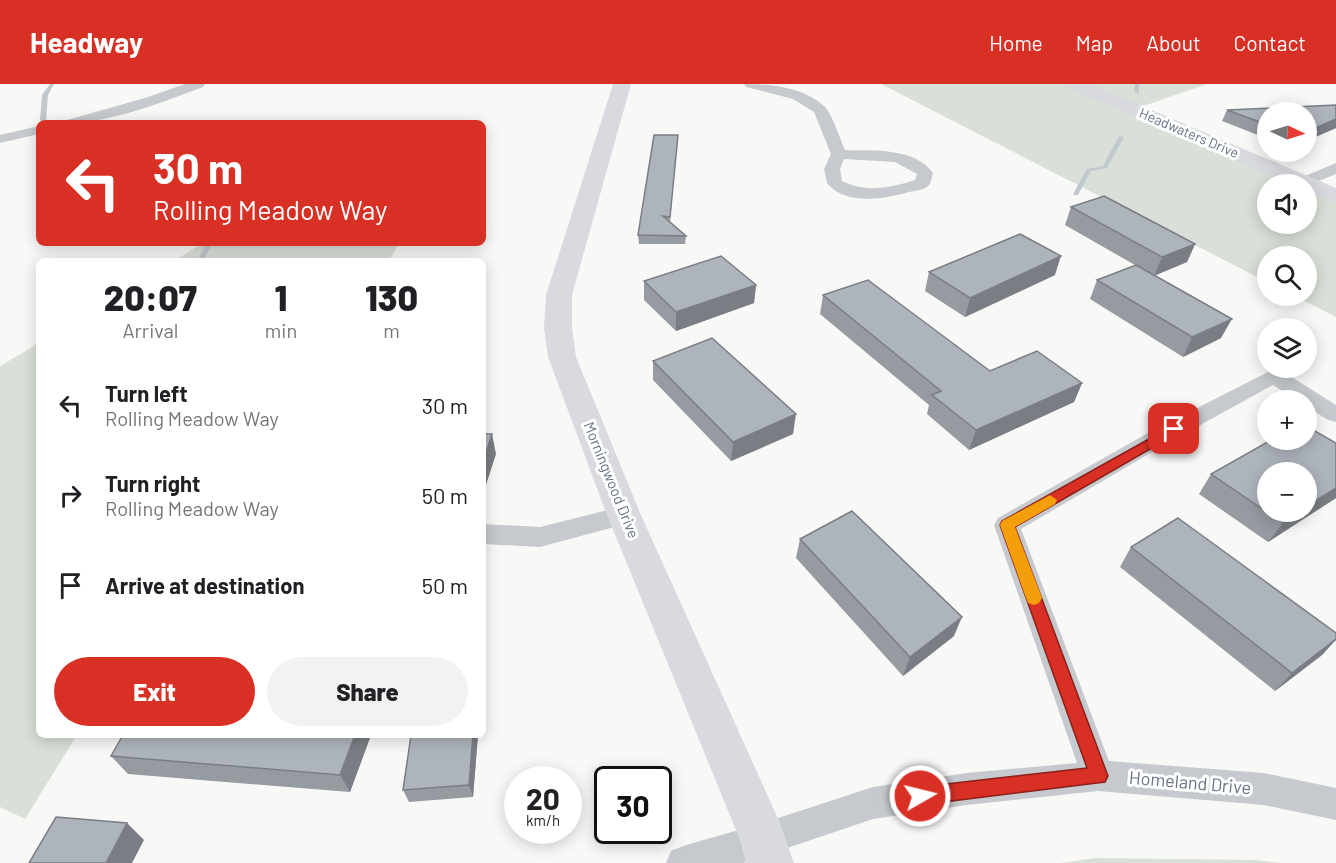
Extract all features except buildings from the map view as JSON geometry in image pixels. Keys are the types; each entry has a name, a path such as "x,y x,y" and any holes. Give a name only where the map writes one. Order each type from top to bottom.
{"street":[{"path":"83,120 140,105 198,84"},
{"name":"Morningwood Drive","path":"621,84 559,295 558,328 562,357 624,515 767,852"},
{"path":"751,84 798,96 820,110 839,154 832,169 835,183 853,192 879,192 922,183 925,173 917,163 895,158 839,154"},
{"name":"Headwaters Drive","path":"1074,84 1285,174"},
{"path":"0,139 36,131"},
{"path":"1317,176 1336,168"},
{"name":"Headwaters Drive","path":"1317,188 1336,196"},
{"path":"1098,776 1007,525 1156,439 1274,376 1336,415"},
{"path":"486,534 540,537 624,515"},
{"name":"Homeland Drive","path":"683,863 767,852 873,803 967,789 1098,776 1264,789 1336,804"}],"shaded area":[{"path":"881,84 1207,84 1135,109 1285,174 1257,174 1257,234 1317,234 1317,188 1336,196 1336,317 1315,306 1317,306 1317,246 1257,246 1257,277"},
{"path":"198,246 397,246 391,258 179,258"},
{"path":"36,345 36,738 75,738 25,819 0,807 0,366"},
{"path":"1095,858 1255,860 1282,863 1061,863"}],"waterway":[{"path":"43,120 45,95 52,84"},
{"path":"1137,84 1137,92"},
{"path":"1076,194 1089,170 1105,167 1121,137"},
{"path":"202,258 208,246"}],"slow traffic":[{"path":"1034,598 1007,525 1050,500"}],"route":[{"path":"920,796 1098,776 1007,525 1174,429"}]}
